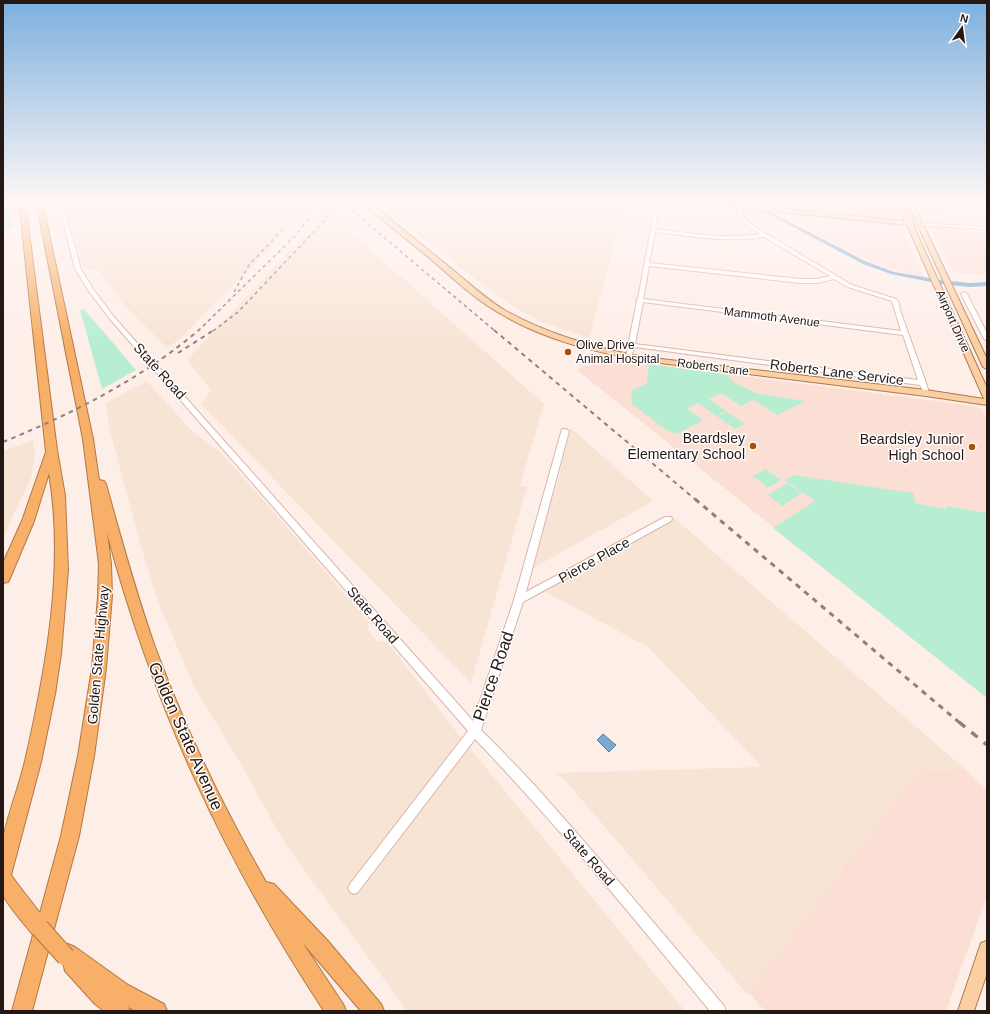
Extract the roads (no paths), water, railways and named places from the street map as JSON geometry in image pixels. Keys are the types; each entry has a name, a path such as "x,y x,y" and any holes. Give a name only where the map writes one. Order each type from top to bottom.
{"highway":[{"path":"3,873 34,762 54,654 60,602 61,528 59,496 51,450 29,248"},
{"name":"Golden State Highway","path":"22,1011 70,836 86,756 99,668 104,609 105,564 88,439 50,248"},
{"name":"Golden State Avenue","path":"88,439 127,585 155,668 195,765 253,876 310,974 336,1011"},
{"path":"3,578 28,521 51,450"},
{"path":"253,876 320,947 374,1011"},
{"path":"3,878 12,893 40,928 67,956 102,998 120,1011"},
{"path":"67,956 121,992 156,1011"}],"main road":[{"name":"Roberts Lane","path":"422,248 480,296 502,312 529,326 561,339 593,348 629,356 987,402"},
{"name":"Airport Drive","path":"920,248 987,397"},
{"name":"Airport Drive","path":"930,248 986,365"},
{"path":"966,1011 987,949"}],"street":[{"name":"State Road","path":"73,248 78,269 84,279 99,301 126,333 475,731 533,792 609,881 630,903 719,1011"},
{"path":"629,356 649,248"},
{"path":"786,248 858,290 894,300 926,393"},
{"path":"646,264 801,281 817,281 834,277"},
{"path":"964,294 987,339"},
{"name":"Mammoth Avenue","path":"639,300 905,333"},
{"name":"Roberts Lane Service","path":"632,345 923,384"},
{"name":"Pierce Road","path":"354,888 475,731 519,600 565,431"},
{"name":"Pierce Place","path":"519,600 668,519"}],"water":[{"path":"603,734 616,745 609,752 597,740"}],"waterway":[{"path":"837,248 865,263 893,273 941,282 970,285 987,284"}],"railway":[{"path":"234,292 249,265 265,248"},
{"path":"198,331 282,248"},
{"path":"213,331 238,312 298,248"},
{"path":"397,248 495,331"},
{"path":"3,442 81,407 106,394 154,364 199,330"},
{"path":"178,353 214,330"},
{"path":"494,330 696,500"},
{"path":"695,499 960,723"},
{"path":"959,722 987,745"}],"place":[{"name":"Olive Drive Animal Hospital","path":"568,352"},
{"name":"Beardsley Elementary School","path":"753,446"},
{"name":"Beardsley Junior High School","path":"972,447"}]}
